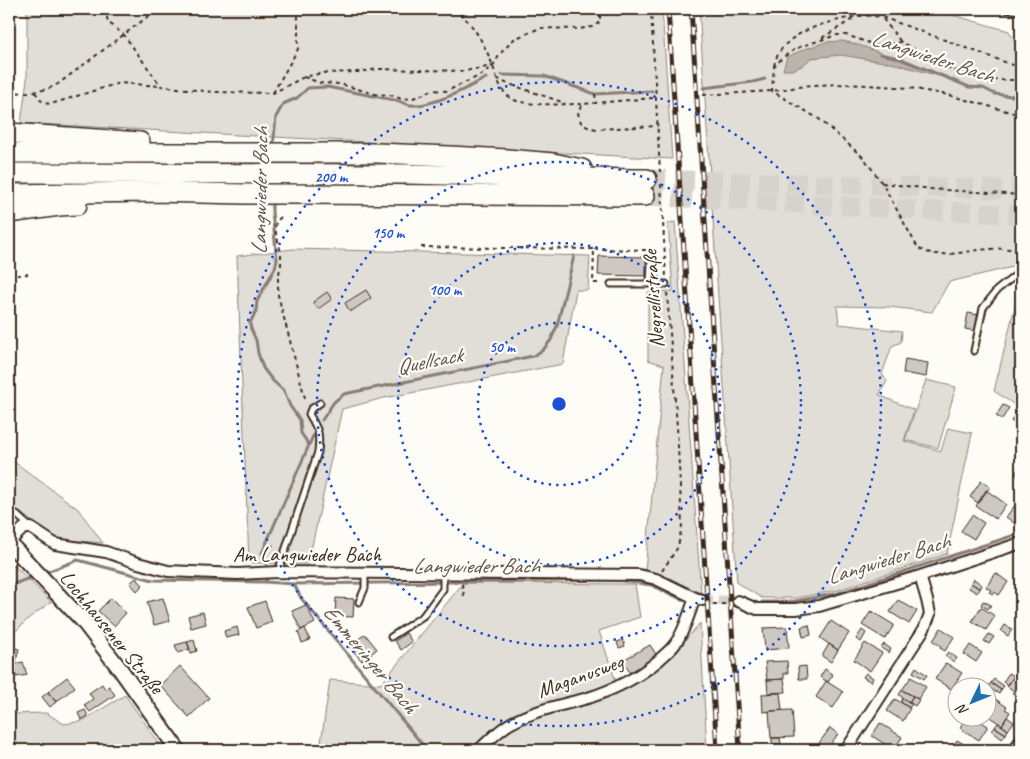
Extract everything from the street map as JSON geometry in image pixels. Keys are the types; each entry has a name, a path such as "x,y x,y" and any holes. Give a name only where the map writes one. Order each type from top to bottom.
{"highway":[{"path":"9,133 194,145 239,153"},
{"path":"9,153 377,153 450,156 553,163 641,185"},
{"path":"9,173 416,174 641,185"},
{"path":"9,194 152,192 294,194 641,185"},
{"path":"9,213 59,206 128,201 152,192"}],"main road":[{"name":"Lochhausener Straße","path":"9,543 83,621 178,750"}],"street":[{"path":"9,543 24,528 31,528"},
{"name":"Am Langwieder Bach","path":"31,528 55,544 106,552 168,571 238,574 270,572 365,576 626,574 656,579 703,601"},
{"path":"734,603 757,609 796,609 818,606 920,576 1021,542"},
{"path":"846,750 924,629 930,614 920,576"},
{"name":"Maganusweg","path":"479,750 498,732 511,723 555,706 589,698 639,675 674,646 703,601"},
{"path":"1014,750 1021,740"}],"lane":[{"path":"1005,9 1021,11"},
{"path":"650,284 651,261"},
{"path":"974,350 983,308 997,290 1021,271"},
{"path":"611,284 666,284"},
{"path":"270,572 318,452 319,430 310,414 311,410 320,403"},
{"path":"9,508 31,528"},
{"path":"391,637 423,616 443,589 443,575"},
{"path":"359,602 365,588 365,576"}],"path":[{"path":"105,9 108,22 124,35 161,86"},
{"path":"9,93 48,90 157,9"},
{"path":"273,93 298,49 298,9"},
{"path":"453,9 465,17 479,36 498,84 507,95 517,101 583,104 653,98"},
{"path":"304,77 320,83 340,84 375,94 402,98 413,98 432,90 447,91 479,76 492,66 514,39 540,28 579,29 592,27 600,22 600,9"},
{"name":"Negrellistraße","path":"652,9 666,284 677,427 682,526 678,547 656,579"},
{"path":"819,40 858,16"},
{"path":"772,91 775,61 790,41 798,35 824,24 858,16 882,17 1021,68"},
{"path":"882,17 901,42 951,69 975,78 987,80 1021,80"},
{"path":"774,67 782,58 794,50 819,40 837,36 846,35 878,46 901,42"},
{"path":"35,92 43,103 51,104 119,83 213,92 273,93 304,77 322,73 358,72 379,69 464,71 492,66"},
{"path":"496,77 503,82 567,104"},
{"path":"703,95 772,91 812,85 883,86 910,88 948,95 1021,115"},
{"path":"772,91 819,119 864,158 882,183 918,248 926,253 937,254 990,249 1021,250"},
{"path":"595,94 596,102"},
{"path":"583,104 578,111 579,119 589,128 658,126"},
{"path":"882,183 931,189 1021,195"},
{"path":"282,217 276,222 275,229 281,253 278,295 310,414"},
{"path":"421,247 646,250 651,261"},
{"path":"594,249 593,283 611,284"},
{"path":"9,276 28,274"},
{"path":"463,588 464,596"},
{"path":"703,601 734,603"}],"shaded area":[{"path":"27,9 662,9 672,159 21,123 27,79"},
{"path":"699,9 931,9 1009,31 1021,51 1021,265 949,282 932,312 890,307 837,306 839,324 902,331 901,342 892,346 882,374 887,381 879,395 914,410 904,441 941,451 948,428 972,433 947,554 838,590 796,598 762,598 737,583"},
{"path":"843,41 862,46 953,80 896,64 841,55 811,58 802,66 792,70 783,70 787,57 826,42"},
{"path":"675,222 701,594 695,594 666,576 645,571 664,365 648,360 648,292 673,291 668,223"},
{"path":"293,249 590,256 588,290 576,290 563,364 384,398 342,409 308,564 249,563 237,256"},
{"path":"1021,282 1021,409 994,391"},
{"path":"926,380 956,387 938,448 905,440"},
{"path":"9,461 13,461 78,509 103,543 66,540 50,535 9,504"},
{"path":"15,566 51,602 29,618 14,633 9,654 9,568"},
{"path":"463,583 635,584 640,617 599,631 616,682 612,686 538,709 476,750 320,750 330,680 381,684"},
{"path":"700,623 707,750 483,750 518,722 653,669 683,643"},
{"path":"125,695 164,750 9,750 9,714 46,713 64,724 82,721"}],"building":[{"path":"599,256 646,257 646,276 598,275"},
{"path":"366,290 371,298 350,312 345,303"},
{"path":"327,292 332,299 318,309 313,302"},
{"path":"968,313 979,315 976,331 965,329"},
{"path":"905,359 928,363 926,377 903,373"},
{"path":"1003,405 1009,408 1002,419 996,416"},
{"path":"1015,415 1021,419 1018,425 1011,421"},
{"path":"1021,464 1021,478 1015,474"},
{"path":"981,481 990,487 978,503 970,497"},
{"path":"986,490 1006,504 996,519 976,506"},
{"path":"1015,505 1021,510 1021,514 1014,523 1006,517"},
{"path":"972,515 984,523 974,539 961,531"},
{"path":"996,573 1008,582 999,595 989,592 991,590 986,587"},
{"path":"136,578 143,585 137,591 130,583"},
{"path":"974,579 982,585 980,589 971,583"},
{"path":"971,583 980,589 977,593 969,588"},
{"path":"111,598 126,613 114,626 98,611"},
{"path":"163,598 170,621 154,625 147,602"},
{"path":"336,598 354,599 353,617 335,616"},
{"path":"898,600 917,611 909,624 890,612"},
{"path":"265,601 272,622 256,628 248,607"},
{"path":"983,601 991,605 988,609 981,605"},
{"path":"306,605 315,623 301,630 292,611"},
{"path":"981,607 995,616 986,630 972,621"},
{"path":"871,611 894,625 885,639 862,625"},
{"path":"203,612 206,624 191,628 188,616"},
{"path":"831,621 849,633 838,650 820,638"},
{"path":"809,625 811,635 803,637 801,627"},
{"path":"1005,625 1012,629 1008,636 1001,631"},
{"path":"237,627 239,635 226,638 224,631"},
{"path":"787,627 789,648 765,650 763,628"},
{"path":"305,628 310,640 302,643 298,632"},
{"path":"941,628 954,637 945,651 933,641"},
{"path":"862,630 866,633 861,642 856,639"},
{"path":"406,633 412,642 401,650 395,641"},
{"path":"365,634 377,649 362,661 349,646"},
{"path":"989,634 994,637 989,644 984,641"},
{"path":"194,640 197,651 191,653 187,642"},
{"path":"623,640 625,646 619,648 617,642"},
{"path":"187,642 190,649 178,653 175,645"},
{"path":"865,643 882,653 870,671 854,660"},
{"path":"829,644 838,650 831,662 822,656"},
{"path":"884,644 891,649 889,653 881,648"},
{"path":"650,645 657,656 630,673 623,660"},
{"path":"970,645 982,653 976,662 964,654"},
{"path":"12,647 19,649 16,661 9,660"},
{"path":"948,652 957,658 954,662 945,656"},
{"path":"620,660 624,669 620,671 616,662"},
{"path":"787,661 788,673 784,673 784,679 767,680 765,662"},
{"path":"23,662 27,675 16,677 13,664"},
{"path":"946,663 962,673 960,676 948,676 948,687 935,679"},
{"path":"180,666 209,698 189,717 160,685"},
{"path":"806,666 807,679 799,679 798,667"},
{"path":"916,667 927,675 924,679 913,672"},
{"path":"825,669 833,675 828,682 820,677"},
{"path":"866,673 873,678 871,682 863,677"},
{"path":"1009,673 1014,676 1008,685 1003,682"},
{"path":"1015,675 1021,680 1021,696 1012,693 1014,691 1007,686"},
{"path":"67,677 75,687 56,702 48,692"},
{"path":"911,677 926,687 918,699 902,690"},
{"path":"784,679 786,692 768,693 767,680"},
{"path":"826,681 843,692 833,708 816,697"},
{"path":"998,682 1004,686 1001,690 998,688"},
{"path":"102,684 105,689 109,686 115,695 90,712 84,705 93,699 89,693"},
{"path":"902,690 913,696 909,702 899,695"},
{"path":"48,692 56,702 50,707 42,697"},
{"path":"780,693 782,710 763,712 762,694"},
{"path":"913,696 919,700 915,706 909,702"},
{"path":"903,698 912,704 909,708 901,702"},
{"path":"895,699 910,708 903,721 887,711"},
{"path":"998,701 1007,707 1005,709 1010,712 1002,725 998,722"},
{"path":"85,710 88,716 81,720 78,713"},
{"path":"792,710 794,737 771,738 769,711"},
{"path":"1007,717 1014,722 1008,730 1002,725"},
{"path":"880,723 902,737 894,750 872,736"},
{"path":"998,723 1008,730 1006,734 995,727 998,726"},
{"path":"961,726 988,726 979,740 960,728"},
{"path":"995,727 1006,734 1002,739 992,731"},
{"path":"830,728 838,734 827,749 819,743"},
{"path":"772,738 780,738 781,744 772,744"},
{"path":"957,740 974,750 951,750"}],"waterway":[{"name":"Langwieder Bach","path":"880,54 899,58 969,87 983,88 995,94 1011,96 1021,94"},
{"name":"Langwieder Bach","path":"502,75 544,76 595,94 652,91"},
{"name":"Langwieder Bach","path":"273,148 276,117 283,104 297,98 308,88 327,87 399,101 408,105 420,105 450,96 486,78"},
{"name":"Langwieder Bach","path":"703,88 765,79"},
{"name":"Langwieder Bach","path":"44,573 78,560 153,580 265,582 267,579 266,561 262,553 309,445 301,433 300,420 290,406 284,391 263,368 250,323 256,311 257,301 275,268 277,260 272,199"},
{"name":"Quellsack","path":"322,420 334,402 344,394 533,356 543,350 551,340 557,326 574,256"},
{"name":"Quellsack","path":"309,445 313,436"},
{"name":"Langwieder Bach","path":"762,602 790,602 838,593 1021,533"},
{"name":"Langwieder Bach","path":"9,586 35,576"},
{"name":"Langwieder Bach","path":"265,582 294,584 619,580 651,585 683,600"},
{"name":"Emmeringer Bach","path":"294,584 301,598 427,750"}],"tunnel":[{"path":"647,179 1021,190"},
{"path":"645,196 1021,215"},
{"path":"703,600 738,601"}],"railway":[{"path":"668,9 717,750"},
{"path":"691,9 740,750"}]}
